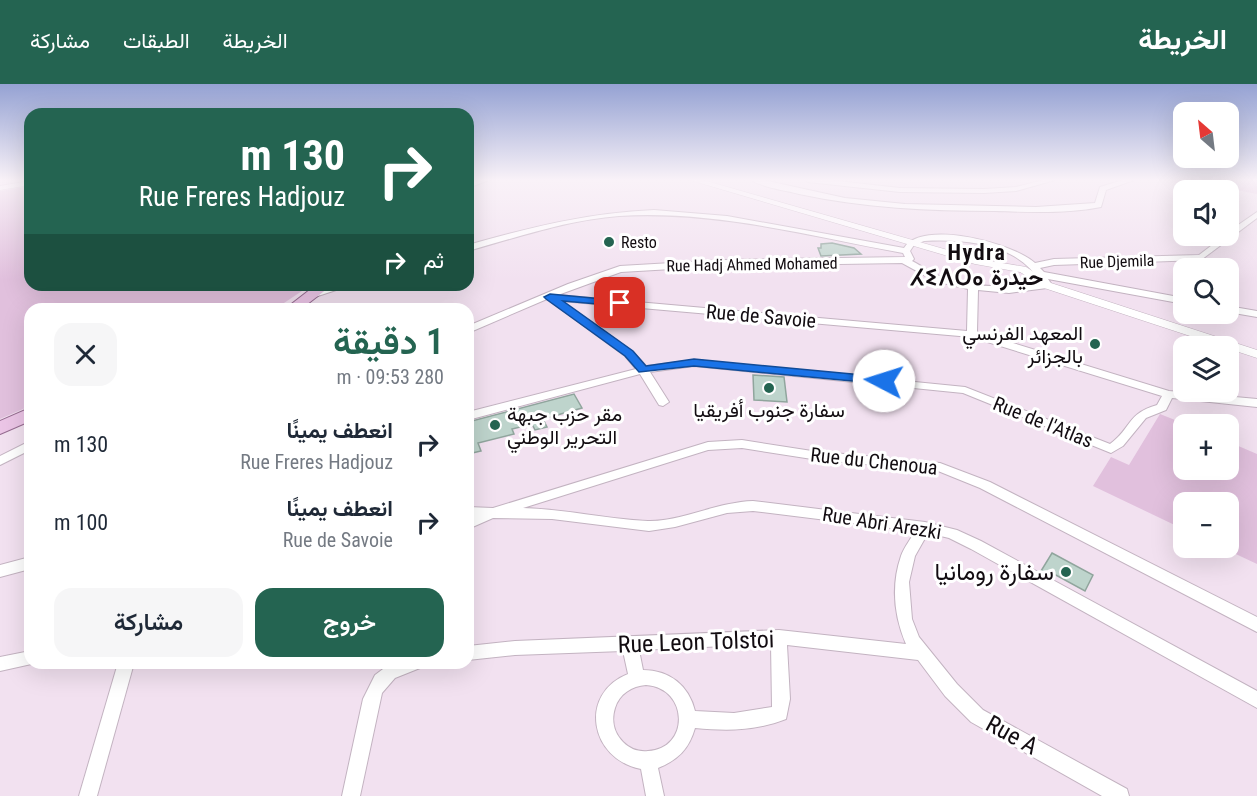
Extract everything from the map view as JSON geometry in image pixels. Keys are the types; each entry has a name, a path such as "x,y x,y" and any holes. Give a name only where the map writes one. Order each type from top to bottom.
{"main road":[{"path":"303,303 317,291"},
{"path":"0,428 24,418"}],"street":[{"path":"474,247 584,218 655,213"},
{"path":"660,213 758,224 919,250 1023,272 1257,354"},
{"path":"801,213 919,250 938,279 973,287 1009,290 1045,281"},
{"name":"Rue Djemila","path":"1023,272 1054,262 1200,257 1257,214"},
{"path":"919,250 930,238 967,241 999,247 1021,255 1023,272"},
{"name":"Rue Hadj Ahmed Mohamed","path":"474,328 603,273 634,267 919,250"},
{"path":"1023,272 1045,281 1173,299"},
{"path":"972,334 973,287"},
{"path":"312,295 326,291"},
{"path":"550,297 629,354 643,370 663,402"},
{"name":"Rue de Savoie","path":"550,297 972,334 1168,394 1257,403"},
{"path":"1239,311 1257,314"},
{"name":"Rue de l'Atlas","path":"643,370 678,364 715,364 965,390 1111,449 1118,445 1128,427 1146,410 1162,407 1168,394"},
{"path":"474,414 643,370"},
{"name":"Rue du Chenoua","path":"474,521 488,514 708,446 742,444 812,455 940,467 985,485 1257,625"},
{"path":"0,461 24,449"},
{"name":"Rue Abri Arezki","path":"474,513 552,514 649,526 665,525 733,505 925,527 952,534 976,545 1257,700"},
{"name":"Rue A","path":"925,527 908,555 902,582 904,619 913,641 951,690 977,716 1120,796"},
{"path":"0,571 24,565"},
{"path":"688,719 726,723 763,720 780,713 782,699 779,637"},
{"name":"Rue Leon Tolstoi","path":"474,652 515,648 779,637 923,652"},
{"path":"630,645 637,678"},
{"path":"0,664 24,659"},
{"path":"88,796 124,669"},
{"path":"351,796 358,775 373,690 385,675 395,669"},
{"path":"637,678 654,679 667,684 682,699 688,719 681,742 672,752 648,760 633,759 620,752 610,741 604,727 604,713 608,700 616,689 637,678"},
{"path":"648,760 655,796"}],"shaded area":[{"path":"0,213 24,213 24,291 302,291 284,303 24,303 24,409 0,419"},
{"path":"1160,414 1173,419 1173,480 1239,480 1239,446 1257,454 1257,564 1239,556 1239,492 1173,492 1173,524 1093,486 1111,457 1129,465"}],"building":[{"path":"832,243 854,248 861,254 821,256 818,248 821,248 821,244"},
{"name":"سفارة جنوب أفريقيا","path":"753,375 784,377 787,402 754,400"},
{"name":"مقر حزب جبهة التحرير الوطني","path":"574,394 582,408 543,419 547,427 535,430 532,424 512,429 514,434 478,443 481,451 474,453 474,420"},
{"name":"سفارة رومانيا","path":"1052,553 1093,575 1085,591 1054,574 1052,577 1041,571"}],"place":[{"name":"Resto","path":"609,242"},
{"name":"المعهد الفرنسي بالجزائر","path":"1095,344"},
{"name":"سفارة جنوب أفريقيا","path":"769,388"},
{"name":"مقر حزب جبهة التحرير الوطني","path":"495,425"},
{"name":"سفارة رومانيا","path":"1066,572"}],"district":[{"name":"Hydra ⵃⵉⴷⵔⴰ حيدرة","path":"977,264"}],"route":[{"path":"620,303 550,297 629,354 643,370 694,363 884,381"}]}
